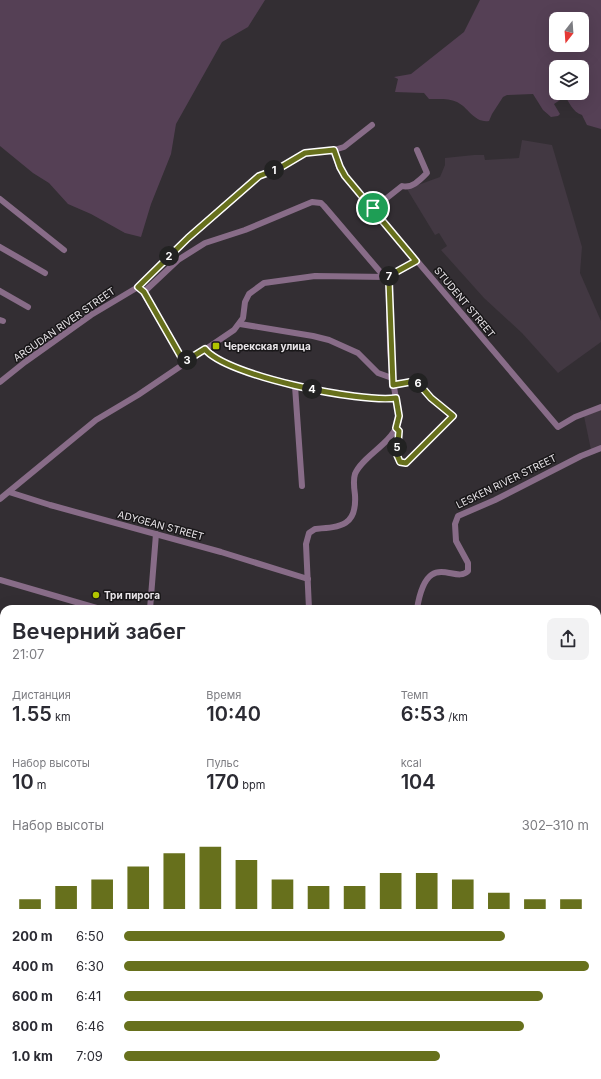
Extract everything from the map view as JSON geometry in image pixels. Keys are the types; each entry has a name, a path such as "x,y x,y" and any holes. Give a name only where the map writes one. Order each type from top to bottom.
{"street":[{"name":"ARGUDAN RIVER STREET","path":"0,382 25,362 91,315 138,287 188,238 259,176 278,169 305,153 334,150 352,142 372,126"},
{"name":"STUDENT STREET","path":"334,150 342,172 558,427 575,417 601,407"},
{"path":"373,208 402,186 407,188 411,186 427,173 417,150"},
{"path":"0,199 64,250"},
{"path":"144,292 178,260 205,243 245,230 289,210 315,202 321,203 326,208 382,274 387,277 389,281 392,382 399,416 396,428 357,471 354,480 355,509 349,521 339,526 315,529 309,533 306,544 309,605"},
{"path":"0,247 45,273"},
{"path":"0,499 96,420 138,395 184,362 234,330 240,324 244,316 247,296 255,288 264,283 277,280 315,276 387,277 416,261"},
{"path":"138,287 144,292 184,362"},
{"path":"0,291 28,307"},
{"path":"240,324 329,340 358,353 378,373 392,382 418,383 431,398 453,416 406,463 400,462 397,458 399,431 396,428"},
{"path":"205,349 213,358 231,367 295,386 371,400 396,398"},
{"path":"295,386 302,486"},
{"name":"LESKEN RIVER STREET","path":"418,605 425,584 436,572 462,574 468,571 468,563 456,541 455,521 458,516 495,500 581,456 601,448"},
{"name":"ADYGEAN STREET","path":"9,492 50,505 221,552 308,580"},
{"path":"150,605 156,534"},
{"path":"0,580 87,605"}],"shaded area":[{"path":"0,0 265,0 248,27 222,42 176,124 171,154 151,204 141,237 125,233 91,214 68,204 49,183 33,173 0,146"},
{"path":"480,0 601,0 601,129 587,125 582,115 573,109 567,100 589,100 589,60 549,60 549,100 560,100 554,104 560,114 558,116 551,117 543,110 533,94 507,95 503,97 489,121 484,121 479,120 457,102 451,100 429,99 424,93 395,92 398,79 394,77 411,74 464,32"},
{"path":"522,140 552,145 582,247 580,273 601,321 601,342 558,373 522,333 484,298 441,250 447,246 439,233 435,235 407,189 440,177 445,165 445,158 484,155 485,160 519,158"},
{"path":"601,410 601,448 591,450 584,416"}],"place":[{"name":"Черекская улица","path":"216,346"},
{"name":"Три пирога","path":"96,595"}],"route":[{"path":"334,150 342,172 373,208 416,261 387,277 389,281 393,385 410,382 418,383 431,398 453,416 406,463 400,462 397,458 399,431 396,428 399,416 396,398 371,400 295,386 231,367 213,358 205,349 184,362 150,306 144,292 138,287 188,238 252,181 259,176 278,169 305,153 311,151 334,150"}]}
